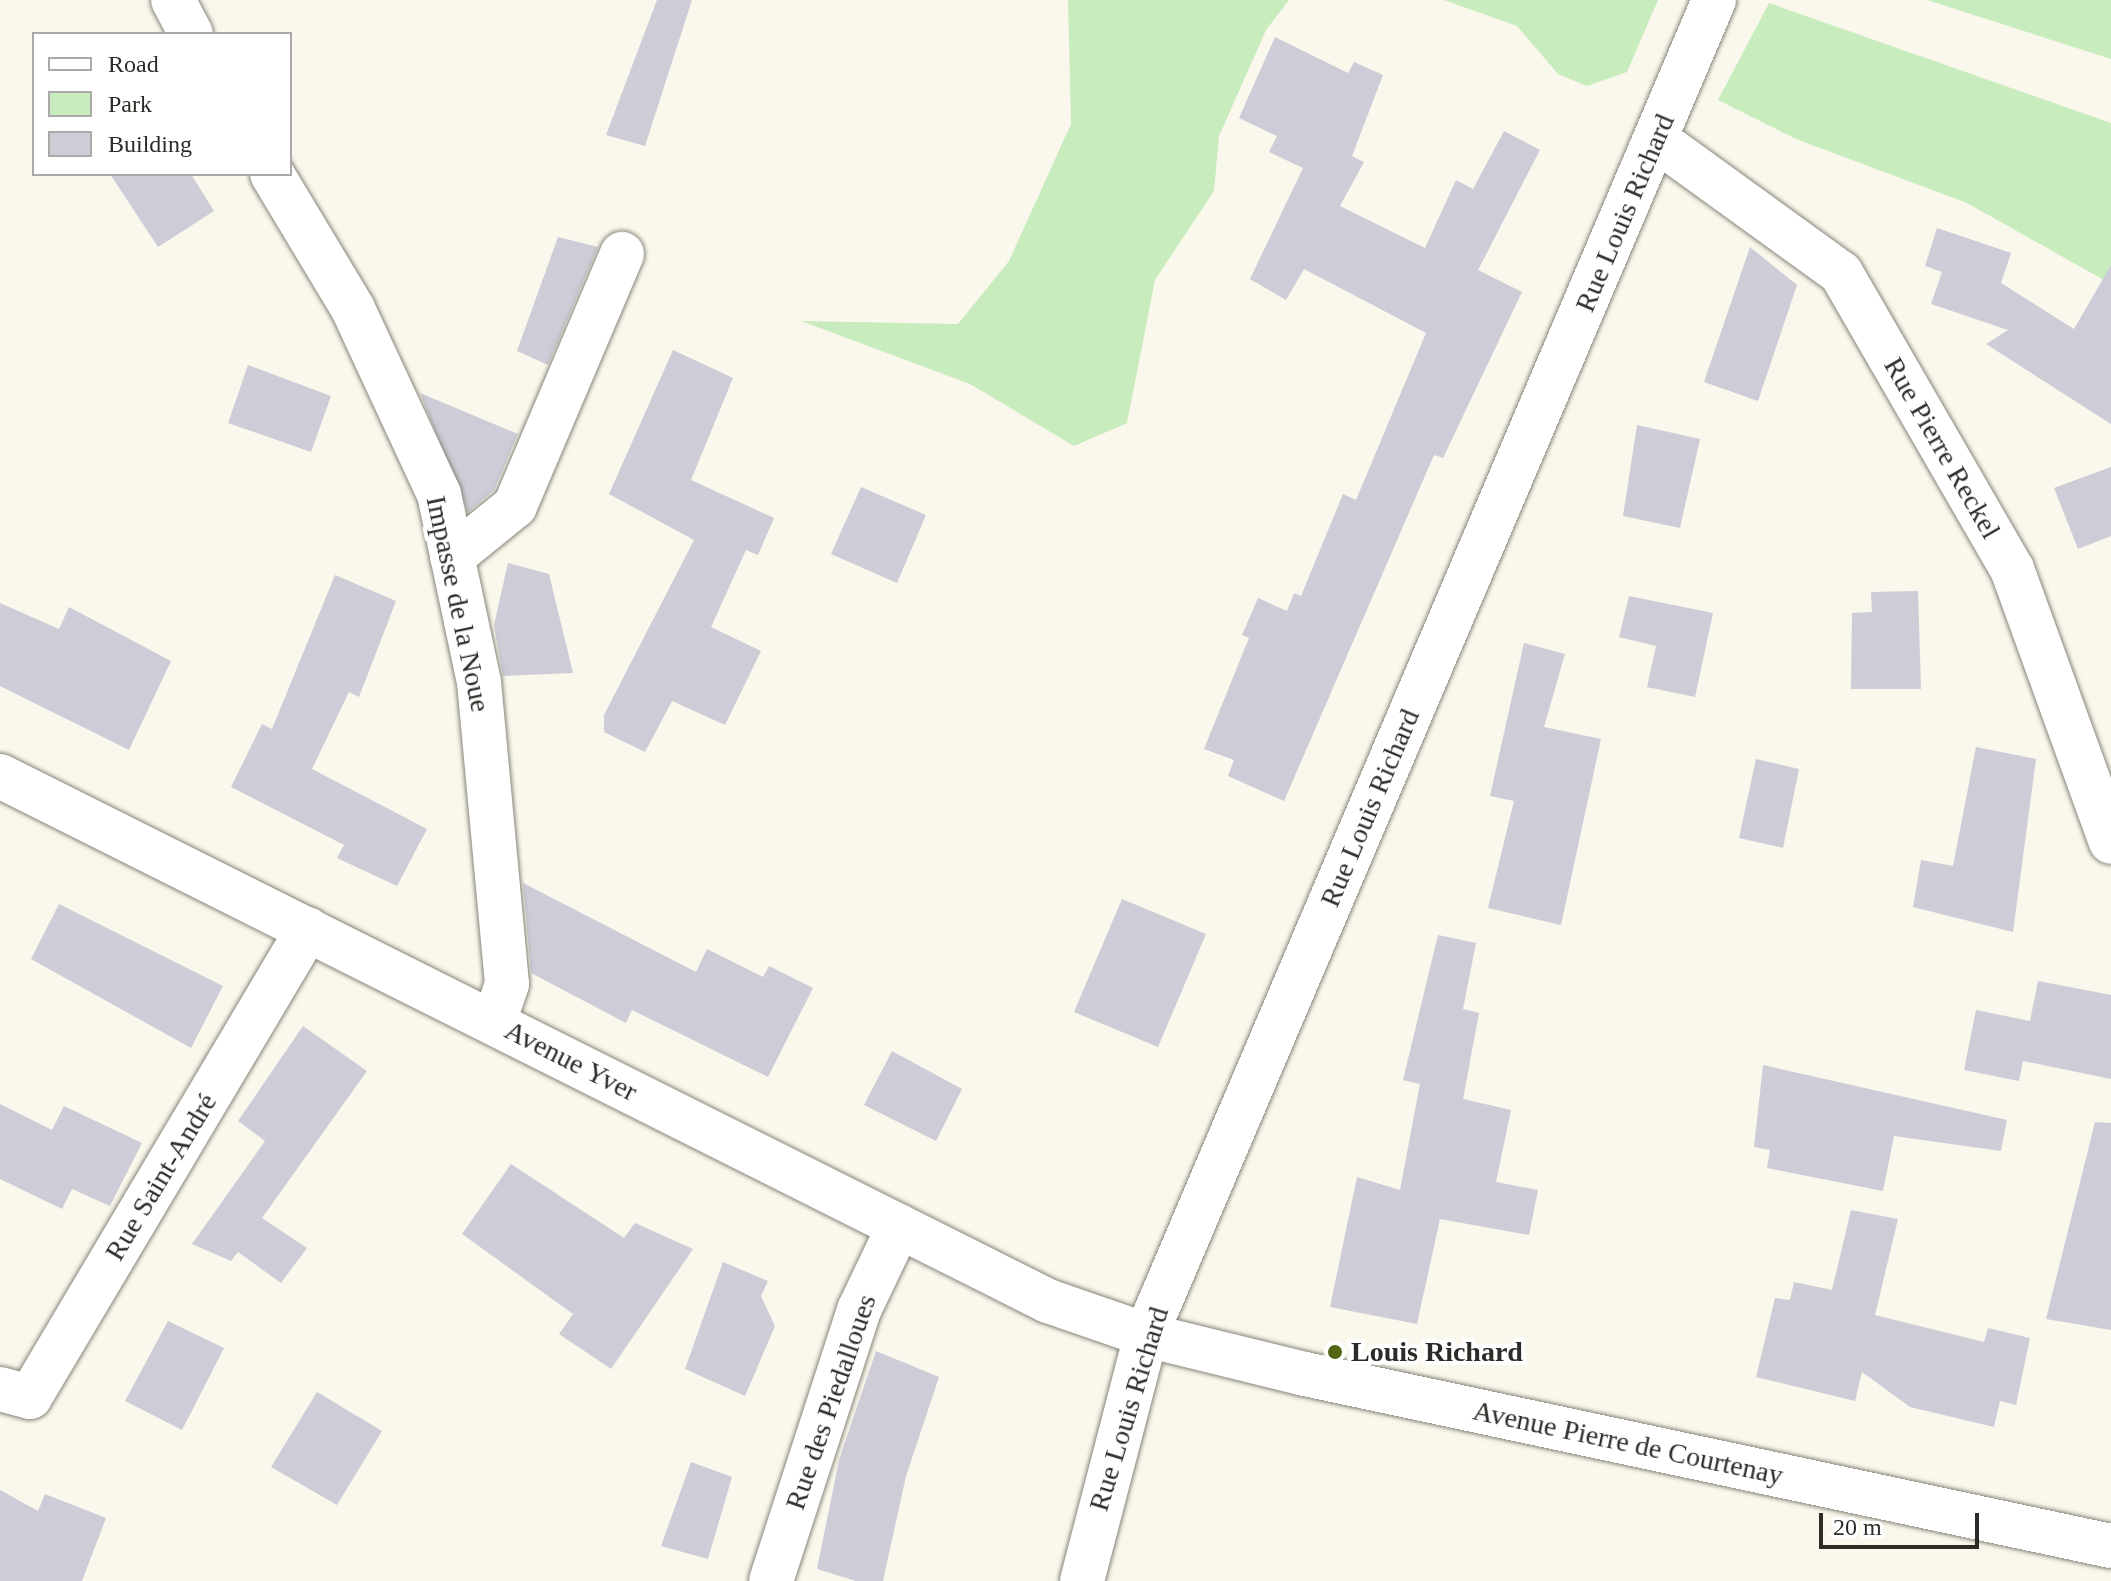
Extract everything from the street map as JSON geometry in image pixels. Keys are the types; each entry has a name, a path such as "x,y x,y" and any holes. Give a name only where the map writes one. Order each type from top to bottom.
{"main road":[{"path":"173,0 190,32"},
{"name":"Rue Louis Richard","path":"1082,1581 1146,1335 1714,0"},
{"name":"Rue Pierre Reckel","path":"1657,140 1841,273 2012,569 2111,842"},
{"name":"Impasse de la Noue","path":"273,176 353,309 439,494 479,682 506,968 494,1022"},
{"path":"452,557 515,506 622,254"},
{"name":"Avenue Yver","path":"0,776 1048,1301 1146,1335"},
{"name":"Rue Saint-André","path":"0,1389 30,1397 308,929"},
{"name":"Rue des Piedalloues","path":"771,1581 859,1310 899,1226"},
{"name":"Avenue Pierre de Courtenay","path":"1146,1335 2111,1546"}],"green space":[{"path":"1068,0 1289,0 1266,30 1219,136 1214,191 1155,280 1127,423 1074,446 970,384 801,321 958,324 1009,261 1071,124"},
{"path":"1444,0 1658,0 1627,72 1587,86 1558,74 1517,26"},
{"path":"1927,0 2111,0 2111,59"},
{"path":"1769,3 2111,123 2111,284 1967,203 1796,139 1718,100"}],"building":[{"path":"657,0 692,0 645,146 606,135"},
{"path":"1275,37 1348,73 1354,62 1383,75 1352,156 1364,162 1340,206 1425,248 1456,180 1473,189 1504,131 1540,150 1478,270 1522,292 1443,458 1434,455 1284,801 1228,776 1234,760 1204,749 1249,638 1242,635 1258,598 1287,611 1294,593 1301,596 1343,494 1356,500 1426,333 1304,269 1286,300 1250,279 1303,168 1269,152 1277,136 1239,118"},
{"path":"111,176 192,176 214,211 158,247"},
{"path":"1937,228 2011,253 2001,283 2074,329 2111,265 2111,424 1986,344 2008,330 1931,304 1942,272 1925,266"},
{"path":"558,237 598,247 548,365 517,351"},
{"path":"1750,247 1797,285 1758,401 1704,382"},
{"path":"673,350 733,378 691,480 774,518 758,555 746,550 711,627 761,651 725,725 672,701 645,752 604,732 604,715 694,540 609,494"},
{"path":"248,365 331,396 311,452 228,423"},
{"path":"420,393 518,434 494,490 468,512"},
{"path":"1637,425 1700,439 1680,528 1623,516"},
{"path":"2111,467 2111,536 2078,549 2054,488"},
{"path":"861,487 926,515 897,583 831,554"},
{"path":"508,563 549,574 573,673 503,676 494,625"},
{"path":"335,575 396,601 359,697 349,692 312,769 427,829 397,886 337,858 344,845 231,787 262,724 272,729"},
{"path":"1918,591 1921,689 1851,689 1852,613 1872,612 1871,592"},
{"path":"1629,596 1713,613 1695,697 1647,687 1656,646 1619,637"},
{"path":"0,603 59,629 69,607 171,661 129,750 0,686"},
{"path":"1524,643 1565,654 1544,727 1601,739 1561,925 1488,908 1514,801 1490,796"},
{"path":"1976,747 2036,759 2013,932 1913,907 1921,860 1953,866"},
{"path":"1756,759 1799,769 1783,848 1739,838"},
{"path":"523,883 696,972 707,949 763,977 769,966 813,988 768,1077 632,1010 626,1023 531,973"},
{"path":"1122,899 1206,934 1158,1047 1074,1012"},
{"path":"59,904 223,986 191,1048 31,959"},
{"path":"1438,935 1476,943 1463,1009 1479,1013 1463,1099 1511,1110 1496,1182 1538,1190 1529,1235 1440,1219 1417,1324 1330,1307 1357,1177 1400,1190 1420,1084 1403,1080"},
{"path":"2038,981 2111,995 2111,1079 2023,1061 2019,1081 1964,1070 1976,1010 2030,1021"},
{"path":"303,1026 367,1071 262,1218 307,1248 281,1283 238,1252 231,1261 192,1244 265,1141 238,1121"},
{"path":"892,1051 962,1089 936,1141 864,1105"},
{"path":"1763,1065 2007,1120 2001,1151 1894,1136 1883,1191 1767,1168 1770,1150 1754,1147"},
{"path":"0,1104 52,1130 64,1106 142,1143 110,1206 72,1189 62,1209 0,1179"},
{"path":"2095,1122 2111,1123 2111,1330 2046,1319"},
{"path":"511,1164 624,1238 635,1223 693,1249 611,1369 559,1334 573,1314 462,1234"},
{"path":"1851,1210 1898,1219 1875,1315 1984,1342 1988,1328 2030,1338 2016,1405 2000,1401 1994,1427 1910,1407 1862,1372 1855,1401 1756,1377 1775,1298 1790,1300 1794,1282 1832,1290"},
{"path":"723,1262 768,1281 761,1296 775,1326 745,1396 685,1369"},
{"path":"168,1321 224,1348 182,1430 125,1401"},
{"path":"876,1351 939,1377 906,1476 883,1581 856,1581 817,1569 839,1460"},
{"path":"317,1392 382,1431 337,1505 271,1467"},
{"path":"691,1462 732,1477 708,1559 661,1546"},
{"path":"0,1490 38,1511 45,1494 106,1518 82,1581 0,1581"}],"place":[{"name":"Louis Richard","path":"1335,1352"}]}
